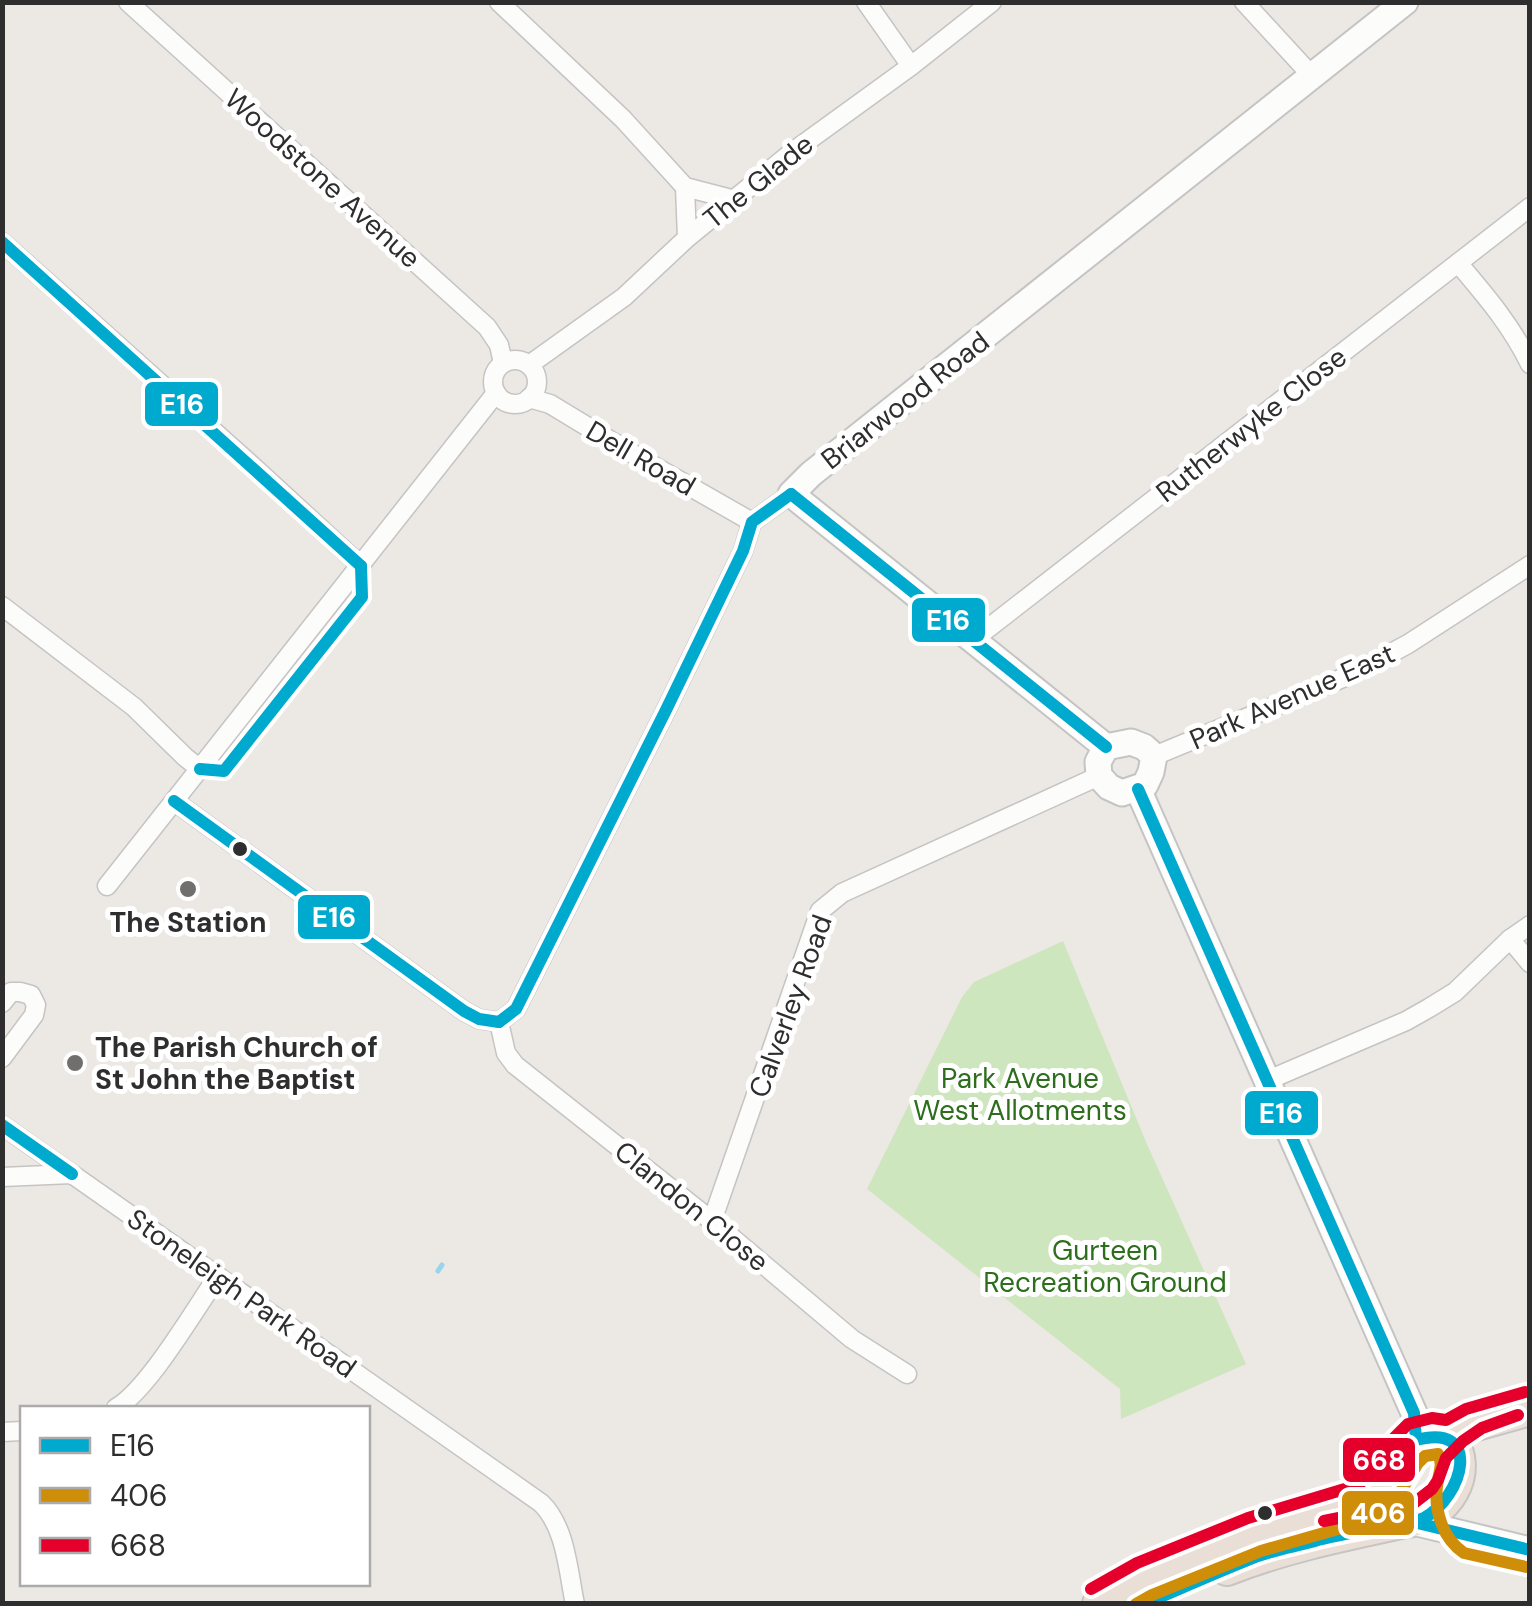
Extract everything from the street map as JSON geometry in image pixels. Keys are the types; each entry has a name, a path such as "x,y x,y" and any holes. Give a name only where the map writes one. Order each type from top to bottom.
{"highway":[{"path":"1143,1604 1262,1555 1422,1519 1446,1500 1445,1459 1473,1426 1530,1409"},
{"path":"1099,1604 1144,1580 1256,1534 1367,1500 1385,1484 1404,1452 1445,1459 1530,1430"},
{"path":"1385,1484 1388,1501 1408,1521"}],"street":[{"name":"Woodstone Avenue","path":"128,2 487,327 499,345 503,363"},
{"path":"498,2 623,119 685,187 735,200"},
{"path":"866,2 911,66"},
{"name":"The Glade","path":"529,366 624,297 687,238 805,142 992,2"},
{"path":"1244,2 1313,77"},
{"name":"Briarwood Road","path":"752,522 1405,2"},
{"path":"685,187 687,238"},
{"name":"Rutherwyke Close","path":"973,640 1530,208"},
{"path":"2,242 360,566"},
{"path":"1458,263 1500,313 1530,364"},
{"path":"516,360 529,366 536,378 530,398 512,404 496,393 494,374 503,363 516,360"},
{"path":"107,886 496,393"},
{"name":"Dell Road","path":"530,398 550,404 752,522"},
{"path":"791,494 1106,747"},
{"path":"174,801 464,1011 478,1019 499,1022 516,1009 675,692 743,551 752,522"},
{"name":"Park Avenue East","path":"1154,756 1350,675 1408,644 1530,566"},
{"path":"2,606 134,708 200,769"},
{"path":"1131,742 1154,756 1146,786 1122,792 1109,787 1099,776 1098,762 1106,747 1131,742"},
{"name":"Calverley Road","path":"712,1221 820,911 842,894 1099,776"},
{"path":"1138,789 1414,1413 1445,1459 1457,1515 1470,1536"},
{"path":"1266,1081 1406,1020 1455,992 1530,924"},
{"path":"1510,939 1530,962"},
{"path":"2,1003 10,992 20,992 31,995 36,1005 34,1015 2,1058"},
{"name":"Clandon Close","path":"499,1022 506,1052 515,1064 852,1339 907,1374"},
{"name":"Stoneleigh Park Road","path":"2,1125 541,1503 555,1519 570,1603"},
{"path":"2,1178 72,1174"},
{"path":"120,1406 145,1382 218,1276"},
{"path":"1408,1521 1530,1550"}],"green space":[{"path":"1063,941 1146,1142 1246,1364 1121,1419 1120,1389 867,1189 962,997 974,982"}],"waterway":[{"path":"438,1271 442,1265"}],"transit line":[{"name":"E16","path":"2,242 361,566"},
{"name":"E16","path":"791,494 1106,747"},
{"name":"E16","path":"499,1022 516,1009 666,710 743,551 752,522 791,494"},
{"name":"E16","path":"200,769 224,771 362,597 361,566"},
{"name":"E16","path":"1138,789 1414,1413 1416,1440"},
{"name":"E16","path":"174,801 464,1011 479,1019 499,1022"},
{"name":"E16","path":"2,1125 72,1174"},
{"name":"668","path":"1091,1589 1137,1563 1248,1518 1358,1485 1408,1424 1432,1418 1446,1420 1466,1409 1525,1392"},
{"name":"668","path":"1324,1521 1414,1503 1432,1489 1446,1458 1463,1441 1482,1428 1518,1415"},
{"name":"E16","path":"1144,1604 1266,1554 1424,1518 1438,1508 1457,1479 1459,1451 1451,1442 1437,1437 1416,1440"},
{"name":"406","path":"1136,1604 1261,1551 1375,1516 1398,1496 1425,1456 1438,1454 1441,1466 1437,1505 1450,1540 1464,1553 1526,1567"},
{"name":"E16","path":"1409,1521 1530,1550"}],"place":[{"name":"The Station","path":"188,889"},
{"name":"The Parish Church of St John the Baptist","path":"75,1063"}],"park label":[{"name":"Park Avenue West Allotments","path":"1020,1094"},
{"name":"Gurteen Recreation Ground","path":"1105,1266"}]}
